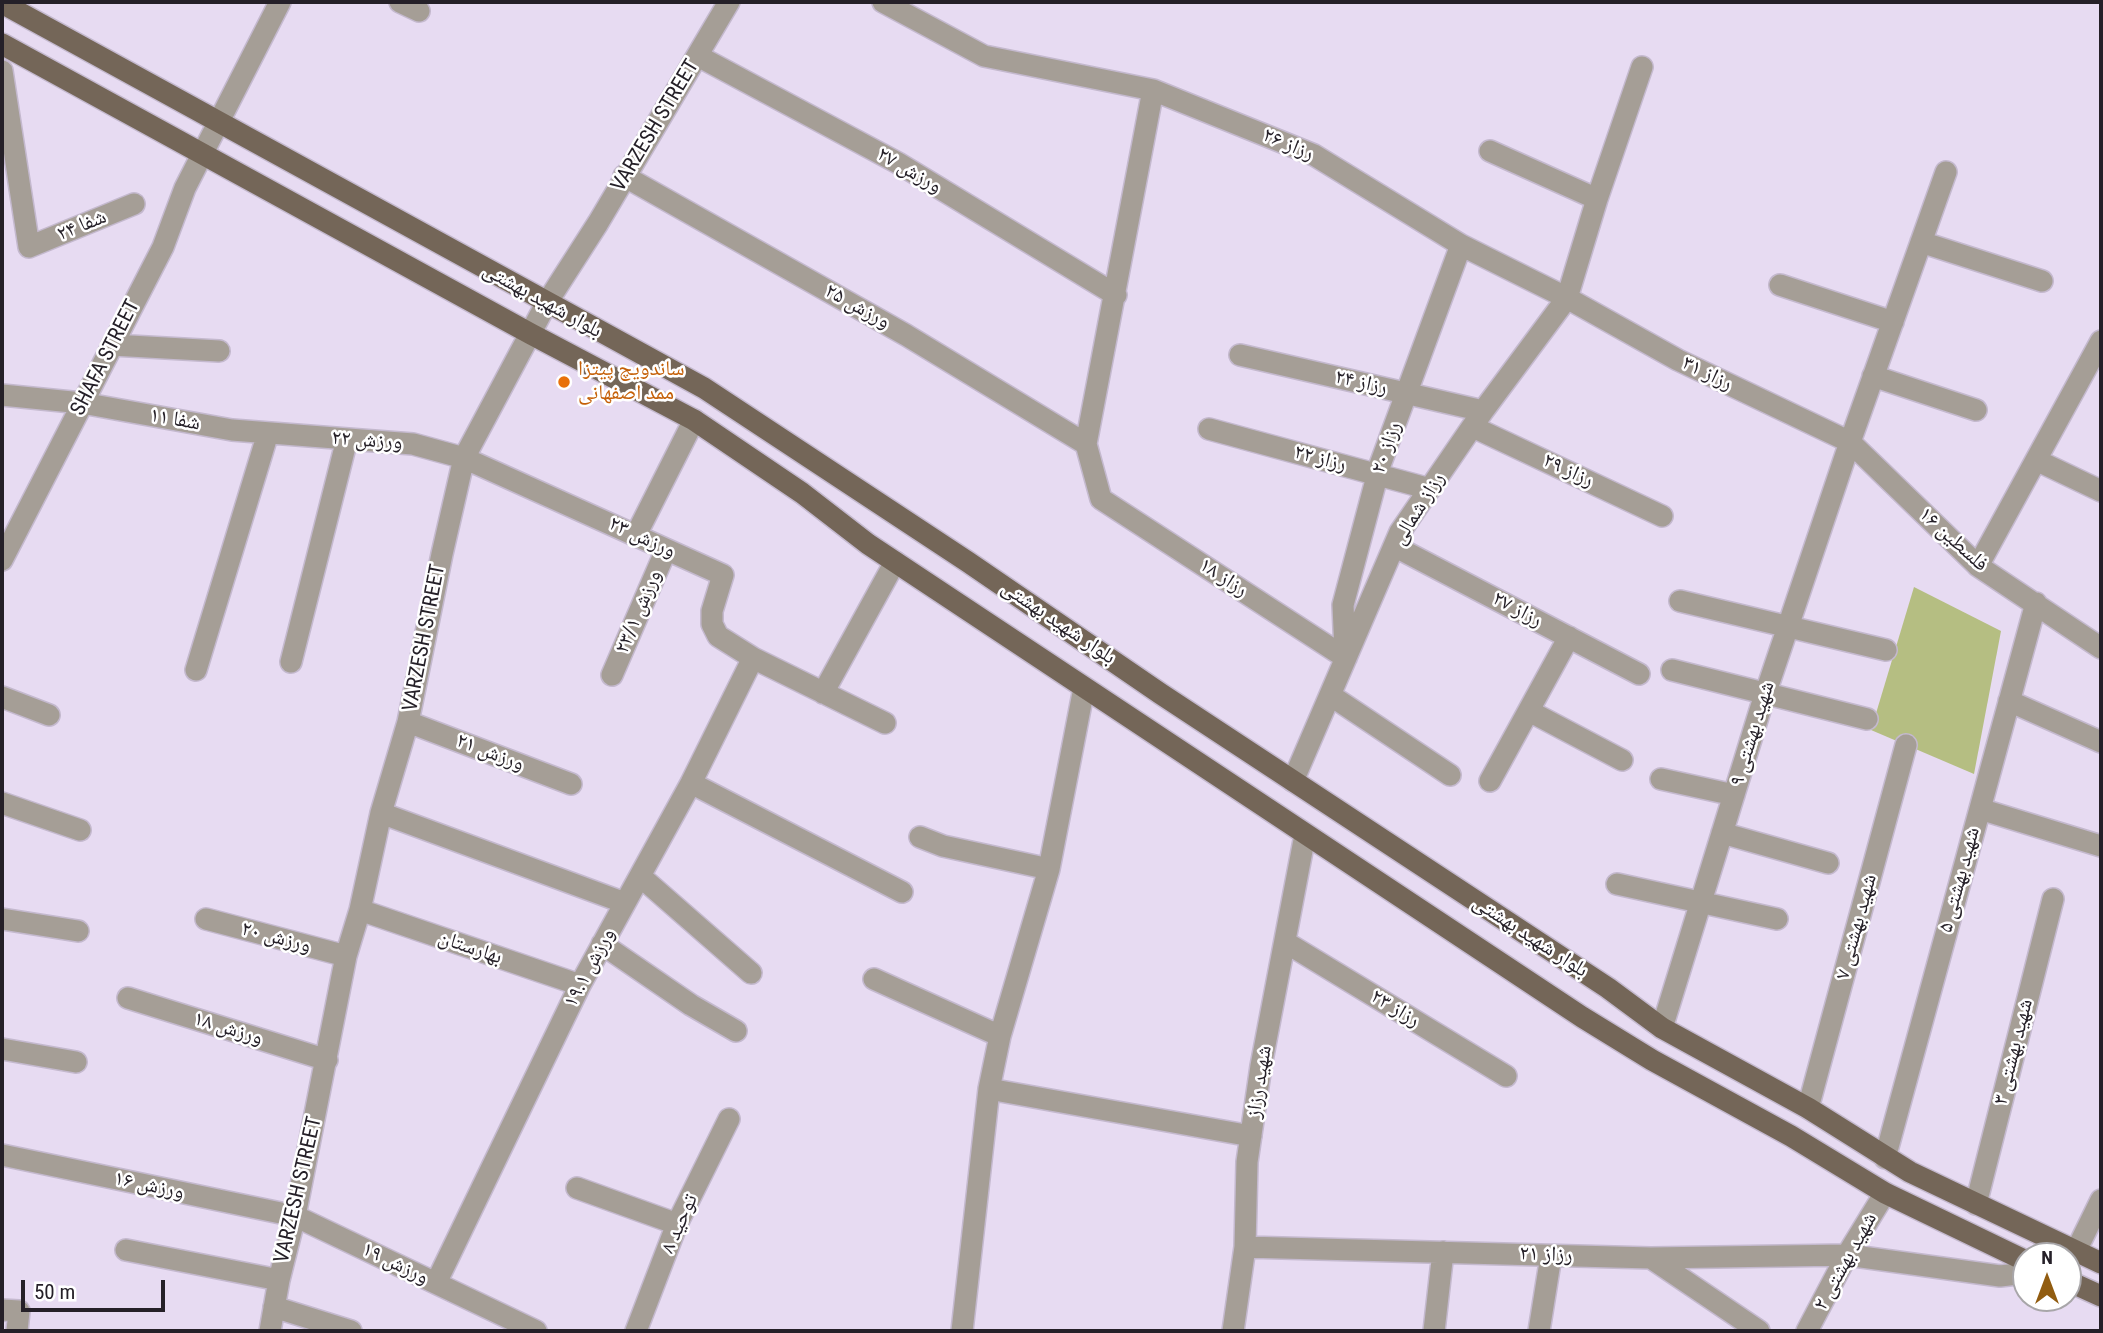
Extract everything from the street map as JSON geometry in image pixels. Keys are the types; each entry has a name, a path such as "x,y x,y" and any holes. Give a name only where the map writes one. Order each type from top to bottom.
{"main road":[{"name":"بلوار شهید بهشتی","path":"2,3 546,304 704,388 1608,988 1662,1028 1808,1108 1885,1157 2057,1242"},
{"name":"بلوار شهید بهشتی","path":"2,44 531,334 694,420 802,493 895,562 1127,717 1652,1060 1791,1136 1885,1193 2012,1254"},
{"path":"1127,717 1149,685"},
{"name":"بلوار شهید بهشتی","path":"2082,1254 2101,1263"},
{"path":"2082,1287 2101,1296"}],"street":[{"path":"217,122 280,2"},
{"name":"VARZESH STREET","path":"270,1331 346,956 360,910 381,813 408,722 464,458 546,304 598,223 729,2"},
{"name":"رزاز ۲۶","path":"883,2 984,56 1153,90 1314,155 1461,245 1567,298"},
{"name":"ورزش ۲۷","path":"698,56 898,163 1116,295"},
{"name":"رزاز شمالی","path":"1293,781 1400,532 1478,419 1567,298 1597,199 1642,68"},
{"name":"شفا ۲۴","path":"2,72 29,247 134,204"},
{"path":"1086,444 1153,90"},
{"name":"SHAFA STREET","path":"2,560 163,247 185,188 217,122"},
{"path":"1490,152 1597,199"},
{"name":"شهید بهشتی ۹","path":"1662,1028 1766,693 1850,442 1946,172"},
{"name":"ورزش ۲۵","path":"624,176 906,335 1086,444"},
{"path":"1921,243 2042,281"},
{"name":"رزاز ۲۰","path":"1346,658 1343,605 1378,475 1461,245"},
{"path":"1780,285 1893,322"},
{"name":"رزاز ۳۱","path":"1567,298 1678,360 1850,442"},
{"path":"1978,566 2101,341"},
{"path":"112,345 219,351"},
{"name":"رزاز ۲۴","path":"1240,355 1406,394 1478,419"},
{"path":"1873,376 1976,410"},
{"name":"شفا ۱۱","path":"2,395 82,403 232,430 268,433"},
{"name":"رزاز ۲۹","path":"1478,419 1662,516"},
{"path":"636,535 694,420"},
{"name":"رزاز ۲۲","path":"1209,429 1430,489"},
{"path":"196,670 268,433"},
{"name":"ورزش ۲۲","path":"268,433 413,444 464,458"},
{"path":"291,662 347,439"},
{"name":"فلسطین ۱۶","path":"1850,442 1978,566 2101,648"},
{"name":"رزاز ۱۸","path":"1086,444 1101,499 1346,658"},
{"name":"ورزش ۲۳","path":"464,458 723,575 712,611 712,624 718,636 753,658"},
{"path":"2035,460 2101,491"},
{"name":"رزاز ۲۷","path":"1394,546 1639,674"},
{"name":"ورزش ۲۳/۱","path":"612,675 666,550"},
{"path":"823,693 895,562"},
{"path":"1680,601 1886,650"},
{"name":"شهید بهشتی ۵","path":"1885,1157 2035,603"},
{"path":"1490,781 1569,637"},
{"path":"753,658 885,723"},
{"name":"ورزش ۱۹.۱","path":"436,1283 580,985 691,783 753,658"},
{"path":"1672,670 1867,719"},
{"path":"962,1331 989,1088 1000,1036 1049,869 1084,688"},
{"path":"1330,695 1450,775"},
{"path":"2,697 49,716"},
{"path":"2009,701 2101,742"},
{"path":"1529,711 1622,760"},
{"name":"ورزش ۲۱","path":"408,722 571,784"},
{"name":"شهید بهشتی ۷","path":"1808,1108 1906,745"},
{"path":"1661,779 1734,795"},
{"path":"691,783 902,892"},
{"path":"2,803 80,830"},
{"path":"1980,809 2101,846"},
{"path":"381,813 625,903"},
{"path":"1722,833 1828,863"},
{"name":"شهید رزاز","path":"1234,1331 1245,1247 1247,1162 1261,1066 1305,835"},
{"path":"920,837 943,846 1049,869"},
{"path":"640,876 751,973"},
{"path":"1617,884 1777,919"},
{"name":"شهید بهشتی ۳","path":"1976,1204 2053,900"},
{"name":"بهارستان","path":"360,910 580,985"},
{"path":"2,919 78,931"},
{"name":"ورزش ۲۰","path":"206,919 346,956"},
{"name":"رزاز ۲۳","path":"1285,942 1506,1076"},
{"path":"602,944 691,1005 736,1031"},
{"path":"874,979 1000,1036"},
{"name":"ورزش ۱۸","path":"128,998 327,1060"},
{"path":"2,1049 76,1062"},
{"path":"989,1088 1251,1136"},
{"name":"توحید ۸","path":"636,1331 677,1224 729,1119"},
{"name":"ورزش ۱۶","path":"2,1155 295,1216"},
{"path":"577,1188 677,1224"},
{"name":"شهید بهشتی ۲","path":"1807,1331 1847,1255 1885,1193"},
{"path":"2080,1242 2101,1200"},
{"name":"ورزش ۱۹","path":"295,1216 536,1331"},
{"name":"رزاز ۲۱","path":"1245,1247 1650,1258 1847,1255 2000,1276 2012,1275"},
{"path":"126,1250 279,1280"},
{"path":"1434,1331 1443,1252"},
{"path":"1539,1331 1551,1256"},
{"path":"1650,1258 1759,1331"},
{"path":"274,1307 351,1331"},
{"path":"2,1310 19,1311 17,1331"}],"green space":[{"path":"1914,587 2001,631 1974,774 1871,730"}],"place":[{"name":"ساندویچ پیتزا ممد اصفهانی","path":"564,382"}]}
